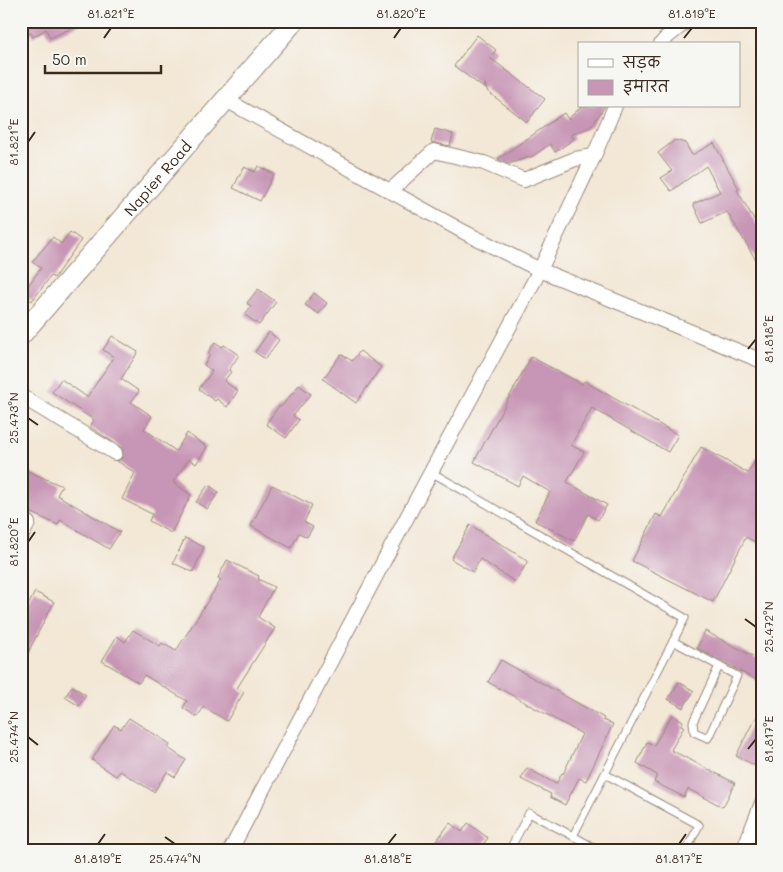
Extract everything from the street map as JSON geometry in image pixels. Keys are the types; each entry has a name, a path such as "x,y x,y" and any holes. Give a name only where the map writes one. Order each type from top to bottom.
{"street":[{"name":"Napier Road","path":"21,335 294,21"},
{"path":"663,42 688,21"},
{"path":"226,100 464,232 540,270 762,361"},
{"path":"230,851 540,270 594,156 614,108"},
{"path":"390,191 434,150 484,163 524,180 574,159 594,156"},
{"path":"21,396 115,453"},
{"path":"21,519 28,523 21,536"},
{"path":"743,851 762,803"}],"lane":[{"path":"431,472 685,618 573,836"},
{"path":"673,641 719,666 737,676 708,738 694,732 693,722 719,666"},
{"path":"605,774 699,825 686,851"},
{"path":"509,851 529,813 600,851"}],"building":[{"path":"21,21 87,21 50,38 46,29 33,37 31,33 21,36"},
{"path":"477,35 496,50 490,58 545,99 527,122 487,91 485,84 485,89 454,66"},
{"path":"580,108 604,108 591,127 571,135 574,139 555,152 550,144 533,156 508,164 498,159 564,113 568,119"},
{"path":"435,129 453,134 450,146 431,142"},
{"path":"675,140 685,143 692,155 714,143 739,189 737,190 762,233 762,270 727,212 702,223 693,204 720,192 706,166 671,191 661,178 672,171 658,153"},
{"path":"258,166 274,174 260,201 233,188 244,167 255,172"},
{"path":"70,232 81,240 54,278 51,276 32,301 22,294 41,268 32,262 53,237 61,244"},
{"path":"258,289 276,302 259,325 245,315 251,306 247,303"},
{"path":"314,293 327,303 319,314 305,305"},
{"path":"269,332 279,340 265,359 255,352"},
{"path":"112,336 138,352 121,379 139,391 131,402 152,416 144,429 176,451 187,433 207,447 196,464 189,459 173,482 191,495 171,533 149,521 152,514 122,499 135,473 117,461 123,457 122,448 90,427 94,420 52,392 61,379 87,397 114,357 103,350"},
{"path":"215,342 222,347 224,345 239,355 229,370 231,372 224,381 238,391 227,407 199,389 212,371 204,365 210,355 208,353"},
{"path":"360,351 381,367 356,403 323,379 341,354 352,361"},
{"path":"531,357 582,384 584,381 678,435 668,452 592,408 571,445 584,452 567,482 607,505 598,520 588,514 574,541 535,521 550,492 523,476 518,486 474,462"},
{"path":"299,385 311,394 293,416 299,420 286,438 266,424 279,406 281,407"},
{"path":"701,447 748,473 762,448 762,546 746,537 713,602 632,561 656,514 662,517"},
{"path":"21,468 62,486 57,495 120,532 109,549 60,520 58,525 21,508"},
{"path":"208,485 219,492 207,509 196,502"},
{"path":"272,485 312,505 304,522 313,527 307,537 299,533 291,548 251,526"},
{"path":"470,525 528,561 515,582 480,559 473,572 451,559"},
{"path":"185,538 204,547 193,572 173,563"},
{"path":"227,560 259,576 258,579 274,587 258,617 275,628 237,688 244,692 227,721 204,707 197,717 183,708 187,701 144,675 139,683 102,661 117,636 125,642 133,630 160,646 162,643 176,651 221,580 218,578"},
{"path":"35,592 54,602 21,666 21,619"},
{"path":"705,631 762,661 762,683 697,648"},
{"path":"501,660 613,724 586,781 579,778 565,805 550,797 551,794 521,779 527,768 556,784 563,774 582,734 488,682"},
{"path":"679,682 694,691 683,708 668,699"},
{"path":"72,686 86,695 79,706 65,697"},
{"path":"762,709 762,769 736,756"},
{"path":"672,715 683,721 681,725 684,727 671,750 735,783 723,807 688,789 684,797 654,782 657,775 637,763 647,742 654,745"},
{"path":"129,718 170,744 168,748 186,760 175,777 167,772 154,792 120,771 116,776 92,760 114,725 121,729"},
{"path":"450,823 462,832 468,823 488,838 478,851 440,851 433,845"}]}
